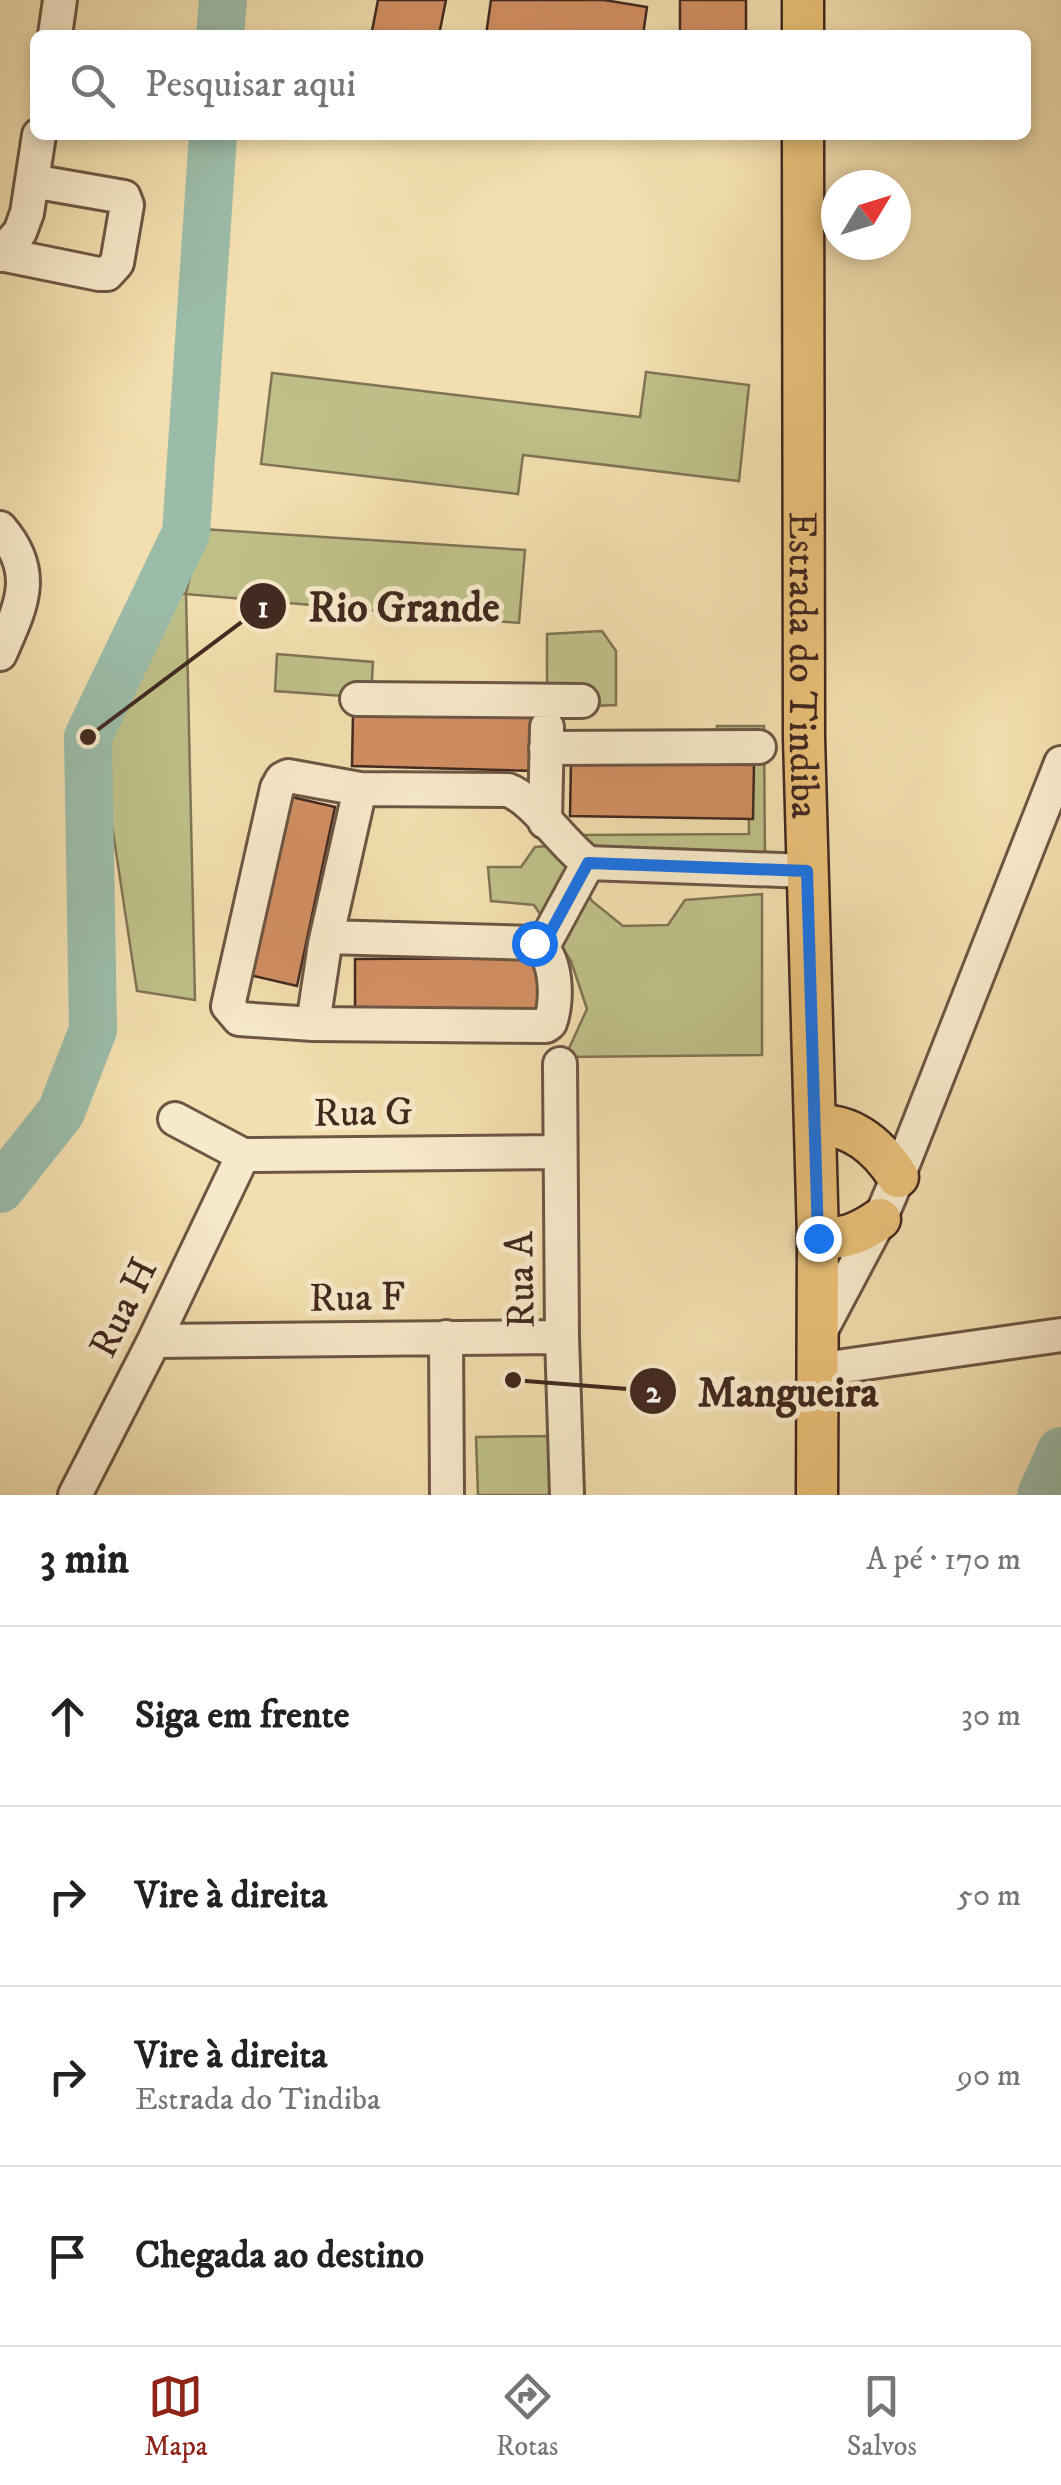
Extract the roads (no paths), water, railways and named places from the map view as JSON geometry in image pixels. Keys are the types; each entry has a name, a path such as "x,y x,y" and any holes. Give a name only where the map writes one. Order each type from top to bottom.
{"main road":[{"path":"803,0 803,30"},
{"name":"Estrada do Tindiba","path":"803,140 807,871 818,1238 818,1495"},
{"path":"816,1125 830,1124 858,1135 873,1146 898,1177"},
{"path":"818,1238 837,1240 880,1219"}],"street":[{"path":"55,30 60,0"},
{"path":"32,181 124,197 127,204 117,263 107,274 5,238 32,181 39,140"},
{"path":"0,528 22,562 25,583 20,609 0,654"},
{"path":"357,700 582,701"},
{"path":"545,822 547,701"},
{"path":"546,748 759,748"},
{"path":"1061,763 898,1177 816,1354 1061,1335"},
{"path":"327,937 543,946 552,962 553,1018 546,1026 313,1024 239,1019 228,1006 277,788 288,776 360,788 508,790 520,794 570,850 588,863 807,871"},
{"path":"313,1024 327,937 360,788"},
{"path":"543,946 588,863"},
{"name":"Rua A","path":"560,1064 567,1495"},
{"name":"Rua G","path":"175,1119 243,1155 560,1152"},
{"name":"Rua H","path":"75,1495 243,1155"},
{"path":"446,1337 447,1495"},
{"name":"Rua F","path":"154,1341 562,1337"}],"waterway":[{"path":"220,30 223,0"},
{"path":"0,1189 61,1112 93,1030 88,737 186,533 213,140"},
{"path":"1041,1495 1061,1451"}],"place":[{"name":"Rio Grande","path":"88,737"},
{"name":"Mangueira","path":"513,1380"}]}
